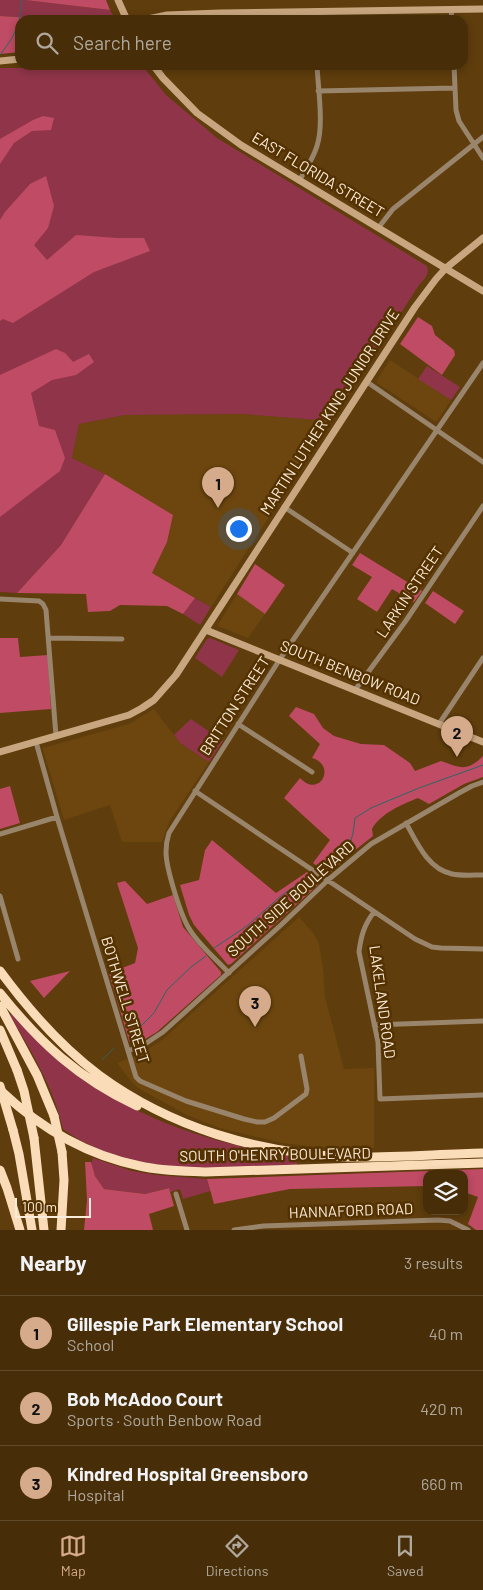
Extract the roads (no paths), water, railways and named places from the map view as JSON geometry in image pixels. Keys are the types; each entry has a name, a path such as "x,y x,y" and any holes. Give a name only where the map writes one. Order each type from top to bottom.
{"highway":[{"path":"0,971 39,1020 71,1052 97,1074 143,1103 196,1128"},
{"path":"0,993 36,1034 75,1070 125,1100 161,1116 196,1128"},
{"path":"0,1006 37,1075 54,1116 62,1152 64,1180 61,1230"},
{"path":"0,1030 18,1070 24,1091 34,1138 44,1230"},
{"path":"0,1088 19,1154 32,1230"},
{"name":"SOUTH O'HENRY BOULEVARD","path":"0,1088 17,1106 47,1128 86,1149 140,1166 205,1172 483,1163"},
{"name":"SOUTH O'HENRY BOULEVARD","path":"196,1128 255,1146 348,1157 483,1153"},
{"path":"0,1170 10,1195 20,1230"}],"main road":[{"path":"118,0 125,15"},
{"path":"168,15 483,9"},
{"path":"0,60 15,59"},
{"name":"EAST FLORIDA STREET","path":"157,70 197,113 241,145 483,291"},
{"name":"MARTIN LUTHER KING JUNIOR DRIVE","path":"0,752 118,719 138,711 169,684 415,307 446,268 483,238"},
{"name":"SOUTH BENBOW ROAD","path":"206,630 483,742"}],"street":[{"path":"451,9 452,15"},
{"path":"299,181 318,145 320,131 317,70"},
{"path":"454,70 456,110 459,121 483,158"},
{"path":"318,91 454,88"},
{"path":"379,227 393,209 483,137"},
{"name":"BRITTON STREET","path":"229,973 188,928 166,854 166,843 169,833 280,659 483,363"},
{"path":"367,382 483,462"},
{"name":"LARKIN STREET","path":"355,690 405,622 483,506"},
{"path":"284,508 353,553"},
{"path":"0,599 39,601 46,610 56,736"},
{"path":"49,638 122,639"},
{"path":"439,724 483,658"},
{"path":"238,724 312,772"},
{"name":"BOTHWELL STREET","path":"36,742 57,818 136,1077 140,1081 186,1101 244,1119 264,1122 274,1118 306,1094 307,1089 301,1056"},
{"name":"SOUTH SIDE BOULEVARD","path":"128,1051 145,1044 163,1032 328,880 371,844 472,786 483,782"},
{"path":"195,791 415,939 432,947 483,949"},
{"path":"0,834 57,818"},
{"path":"406,823 424,855 442,870 451,874 483,875"},
{"path":"0,896 18,959"},
{"name":"LAKELAND ROAD","path":"374,912 365,924 359,952 378,1042 380,1099 483,1095"},
{"path":"374,1026 483,1021"},
{"path":"176,1194 187,1230"},
{"name":"HANNAFORD ROAD","path":"234,1230 263,1226 438,1220 450,1221 468,1230"}],"waterway":[{"path":"20,15 22,0"},
{"path":"1,54 15,32"},
{"path":"320,867 350,844 355,818 371,808 419,788 483,765"},
{"path":"214,948 247,926 282,895 311,875"},
{"path":"131,1036 154,1013 167,990 191,967 206,956"},
{"path":"102,1060 114,1048"}],"place":[{"name":"Gillespie Park Elementary School","path":"218,508"},
{"name":"Bob McAdoo Court","path":"457,757"},
{"name":"Kindred Hospital Greensboro","path":"255,1027"}]}
